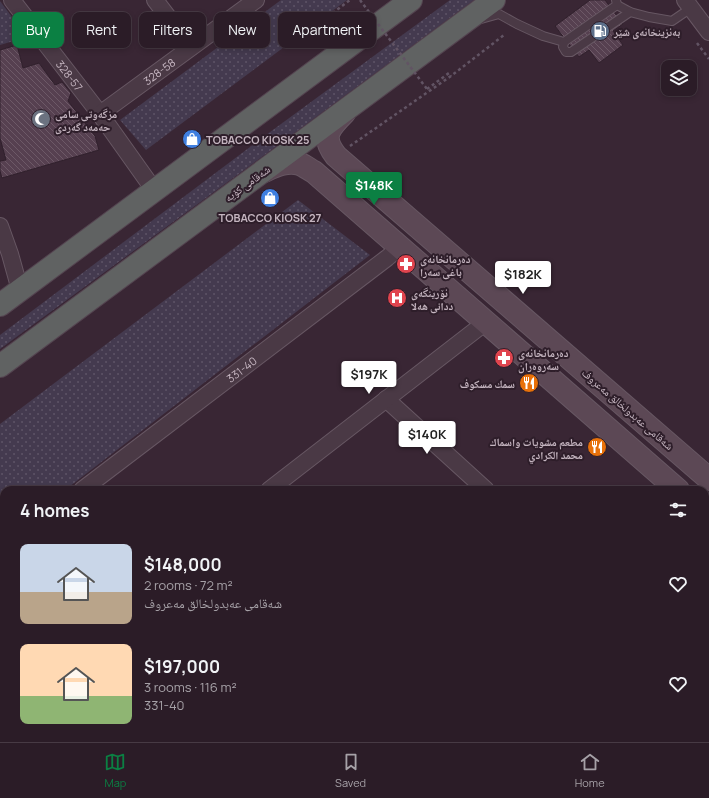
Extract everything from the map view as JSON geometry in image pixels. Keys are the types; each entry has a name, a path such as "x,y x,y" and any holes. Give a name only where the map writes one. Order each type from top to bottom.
{"highway":[{"path":"0,305 411,0"},
{"name":"شەقامی کۆیە","path":"0,366 494,0"}],"main road":[{"name":"شەقامی عەبدولخالق مەعروف","path":"348,108 334,122 328,132 327,140 330,149 336,156 709,479"},
{"path":"258,175 275,166 289,162 300,164 314,172 673,486"},
{"path":"378,228 396,208"}],"street":[{"name":"328-57","path":"12,0 100,114 154,190"},
{"path":"155,0 164,12"},
{"name":"328-58","path":"206,36 256,0"},
{"path":"688,4 709,32"},
{"name":"328-58","path":"100,114 190,48"},
{"path":"0,226 20,290"},
{"name":"331-40","path":"93,486 400,247"},
{"path":"274,486 486,322"},
{"path":"386,399 482,486"}],"lane":[{"path":"630,12 571,52 566,52 563,47 564,42 616,2 630,12 649,17 672,20 688,4"},
{"path":"459,26 499,14 543,36 564,42"}],"path":[{"path":"334,12 350,0"},
{"path":"360,0 427,89 449,73 451,76"},
{"path":"350,146 451,76 504,35"}],"shaded area":[{"path":"281,0 347,0 331,12 278,12 278,48 283,48 146,150 120,120 217,48 270,48 270,12 265,12"},
{"path":"450,0 474,0 0,349 0,335 266,135"},
{"path":"0,1 12,17 12,41 0,45"},
{"path":"298,200 370,255 70,486 0,486 0,424"}],"building":[{"path":"590,0 605,0 623,24 613,31 623,45 599,63 589,50 579,57 555,26"},
{"name":"مزگەوتی سامی حەمەد گەردی","path":"12,46 12,48 18,48 23,68 39,63 55,85 62,82 71,93 68,101 95,136 99,150 2,178 0,161 6,160 0,138 0,50"}],"place":[{"name":"بەنزینخانەی شێر","path":"600,31"},
{"name":"مزگەوتی سامی حەمەد گەردی","path":"41,119"},
{"name":"TOBACCO KIOSK 25","path":"192,139"},
{"name":"TOBACCO KIOSK 27","path":"270,198"},
{"name":"دەرمانخانەی باغی سەرا","path":"406,264"},
{"name":"نۆرینگەی ددانی هەلا","path":"397,298"},
{"name":"دەرمانخانەی سەروەران","path":"504,358"},
{"name":"سمك مسكوف","path":"529,383"},
{"name":"مطعم مشويات واسماك محمد الكرادي","path":"597,447"}]}
